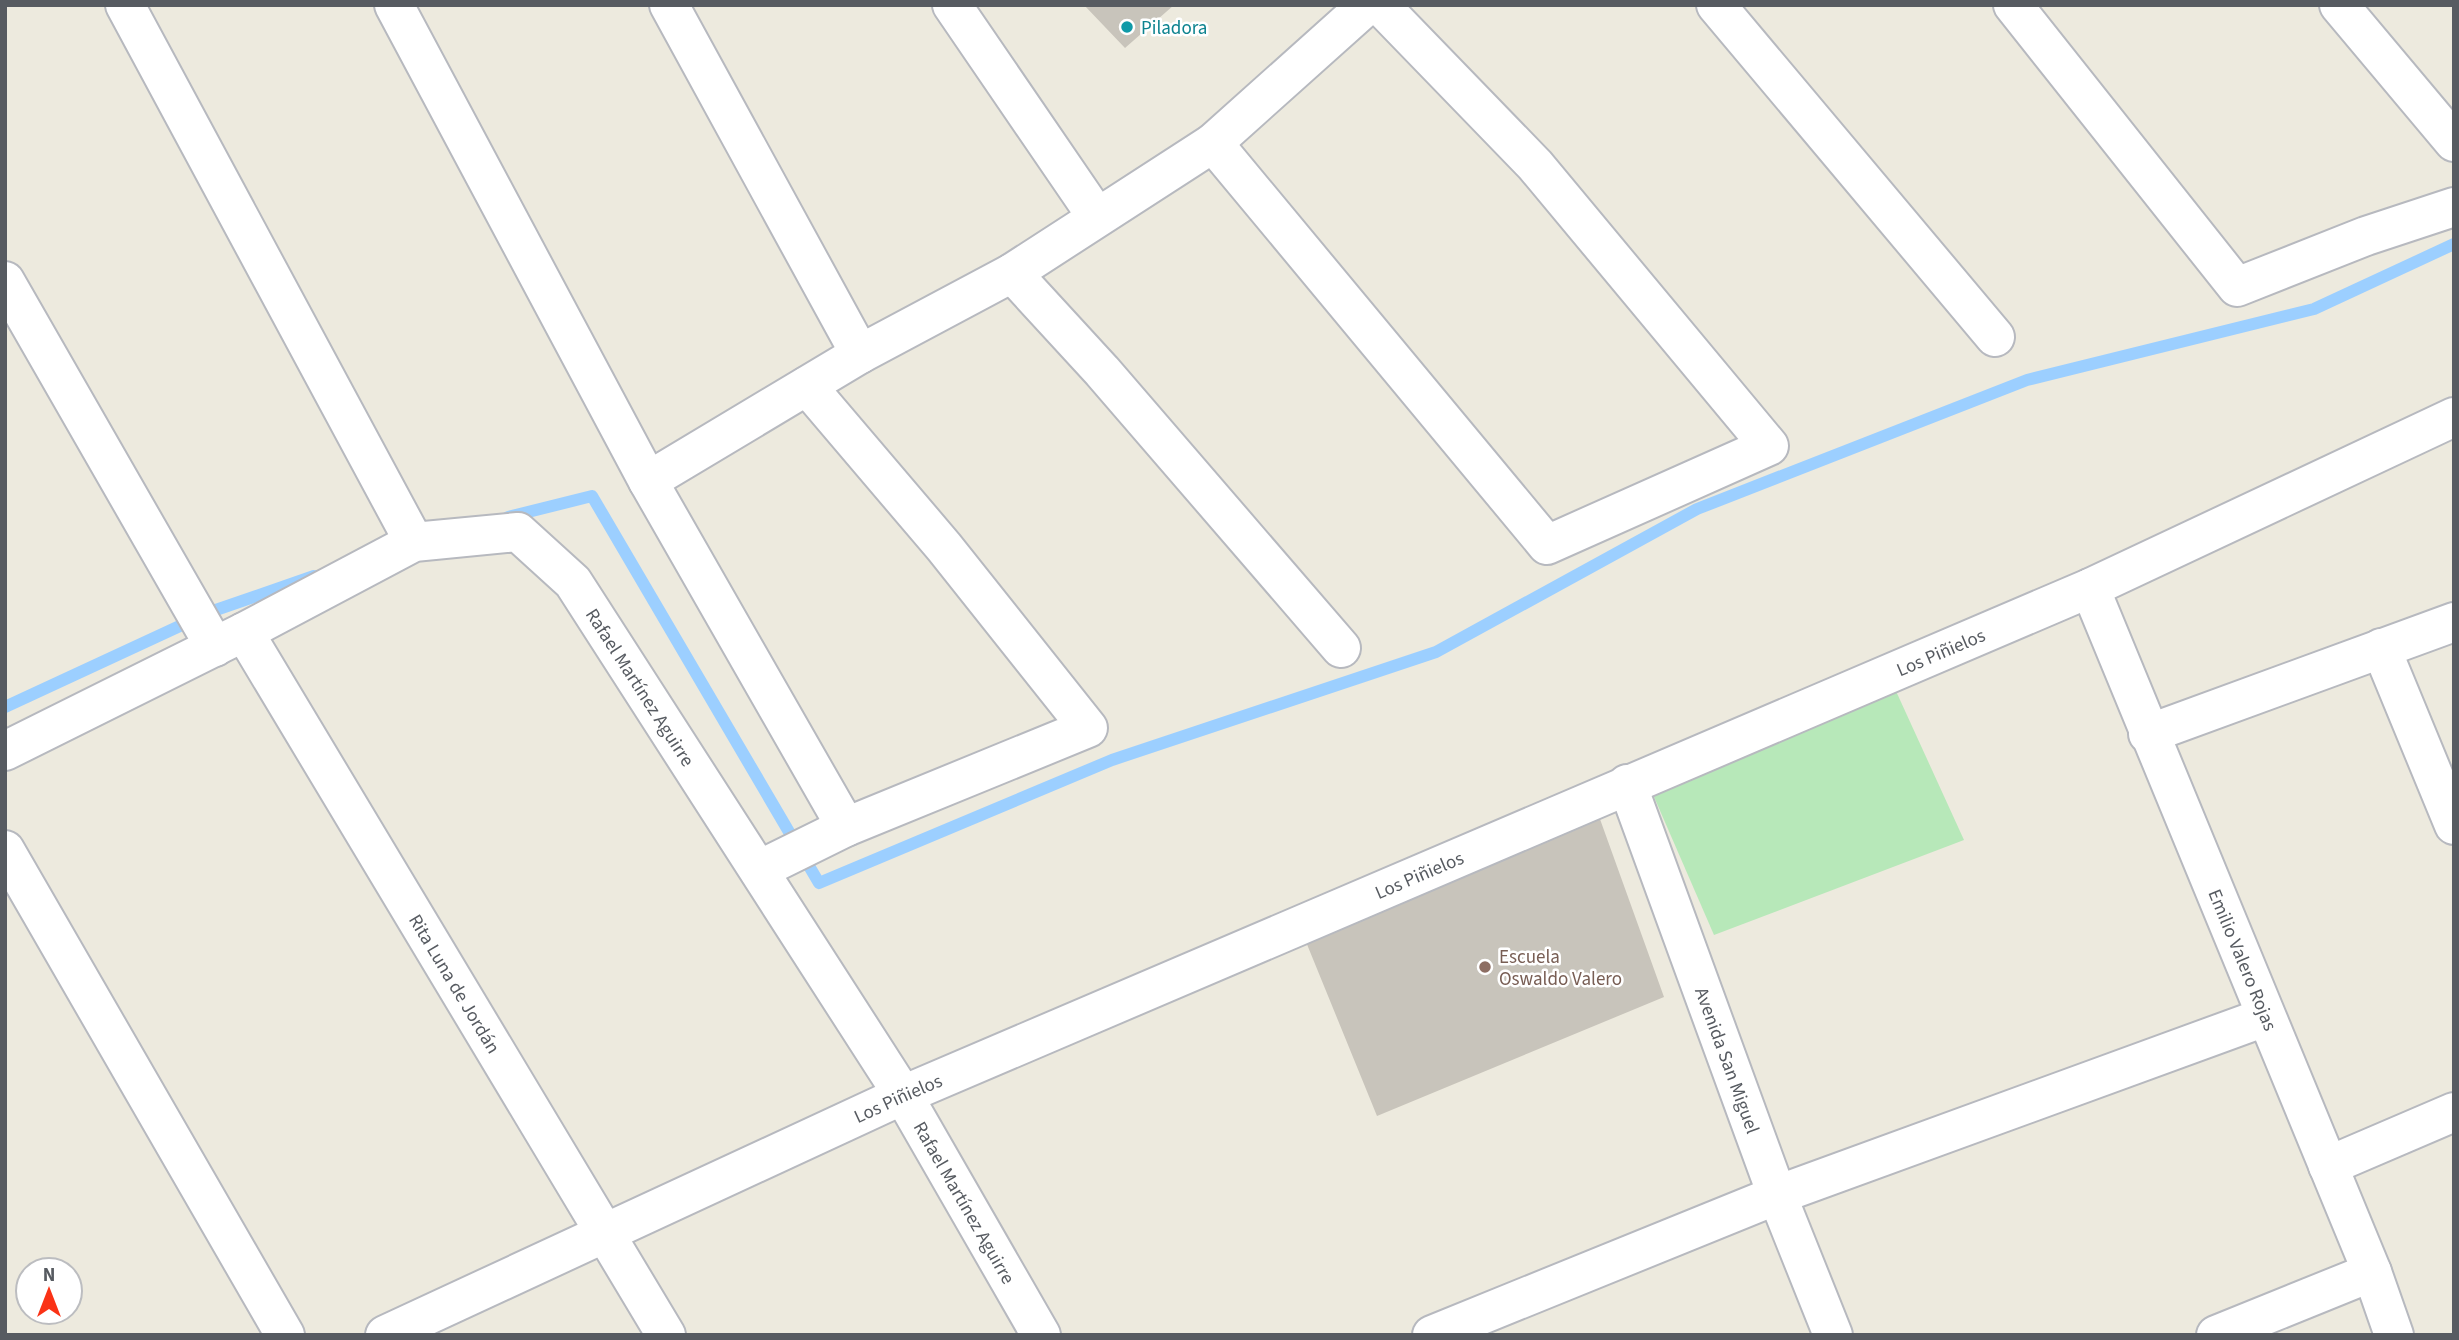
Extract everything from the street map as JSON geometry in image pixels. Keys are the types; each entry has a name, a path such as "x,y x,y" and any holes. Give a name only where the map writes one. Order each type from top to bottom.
{"street":[{"path":"125,5 414,542"},
{"path":"394,5 648,481 846,827"},
{"path":"669,5 860,355"},
{"path":"952,5 1097,217"},
{"path":"648,481 860,355 1012,273 1213,143 1367,5"},
{"path":"1213,143 1547,545 1769,446 1535,165 1380,5"},
{"path":"1716,5 1995,337"},
{"path":"2013,5 2237,287 2367,236 2454,207"},
{"path":"2339,5 2454,142"},
{"path":"1012,273 1102,371 1340,648"},
{"name":"Rita Luna de Jordán","path":"5,281 606,1232 666,1335"},
{"path":"759,870 846,827 1088,728 944,547 807,386"},
{"name":"Los Piñielos","path":"385,1335 903,1095 2090,588 2454,417"},
{"name":"Rafael Martínez Aguirre","path":"5,751 230,640 414,542 518,532 573,582 903,1095 1041,1335"},
{"name":"Emilio Valero Rojas","path":"2090,588 2372,1272 2394,1335"},
{"path":"2148,734 2454,622"},
{"path":"2381,648 2454,825"},
{"name":"Avenida San Miguel","path":"1628,784 1777,1195 1833,1335"},
{"path":"5,850 285,1335"},
{"path":"1432,1335 1777,1195 2265,1017"},
{"path":"2328,1166 2454,1112"},
{"path":"2216,1335 2372,1272"}],"green space":[{"path":"1890,678 1964,840 1714,935 1648,783"}],"building":[{"name":"Piladora","path":"1084,5 1174,5 1125,48"},
{"name":"Escuela Oswaldo Valero","path":"1596,808 1664,997 1377,1116 1304,937"}],"waterway":[{"path":"508,517 592,496 819,883 1112,760 1436,652 1697,509 2027,380 2314,309 2454,244"},
{"path":"5,707 210,612 314,576"}],"place":[{"name":"Piladora","path":"1127,27"},
{"name":"Escuela Oswaldo Valero","path":"1485,967"}]}
